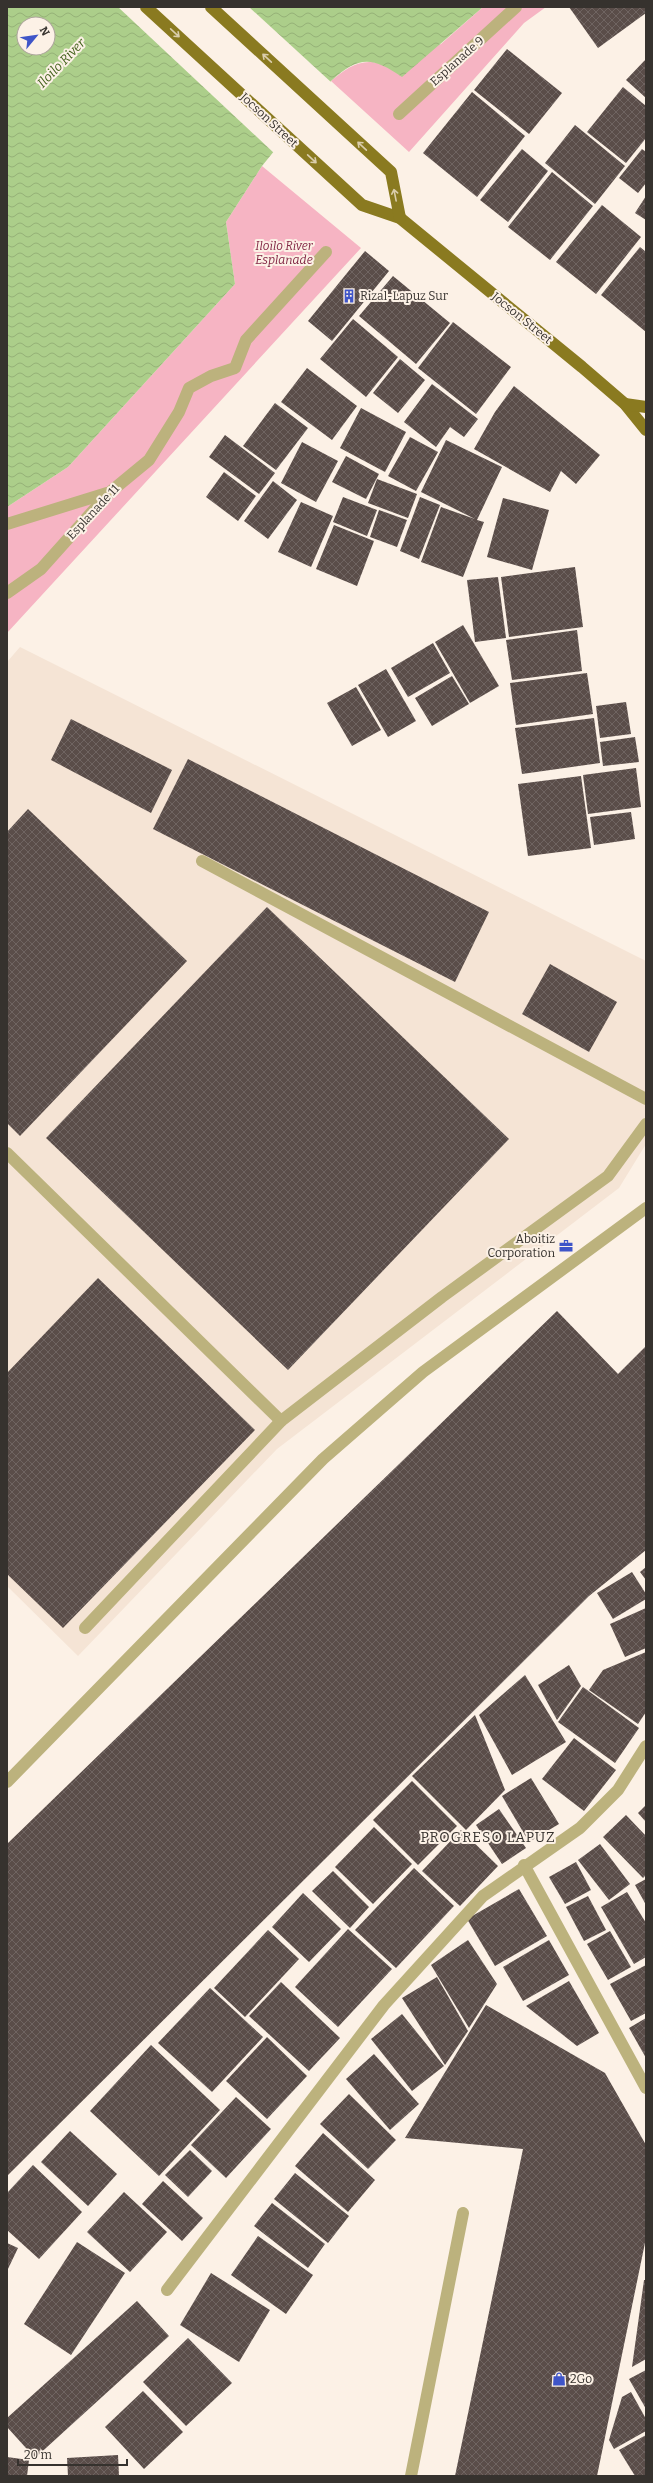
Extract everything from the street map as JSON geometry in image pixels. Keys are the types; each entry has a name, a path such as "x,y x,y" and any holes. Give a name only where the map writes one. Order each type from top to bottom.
{"main road":[{"name":"Jocson Street","path":"146,7 362,205 400,218 625,404 646,430"},
{"path":"211,7 391,172 400,218"},
{"path":"625,404 646,407"}],"street":[{"name":"Esplanade 9","path":"399,114 516,7"},
{"name":"Esplanade 11","path":"7,593 41,569 108,493 149,460 179,412 189,388 212,376 234,368 246,340 326,252"},
{"path":"7,524 108,493"},
{"path":"202,861 646,1099"},
{"path":"85,1628 280,1421 442,1297 608,1176 646,1124"},
{"path":"7,1153 280,1421"},
{"path":"7,1782 323,1459 423,1372 646,1208"},
{"path":"166,2290 384,2005 482,1896 524,1865 580,1828 618,1790 646,1746"},
{"path":"524,1865 646,2088"},
{"path":"411,2476 464,2213"}],"shaded area":[{"path":"20,647 646,961 646,1144 619,1188 277,1449 78,1656 7,1586 7,662"}],"green space":[{"path":"483,7 546,7 524,23 409,152 331,81 344,71 358,64 372,62 388,67 441,44"},
{"name":"Iloilo River Esplanade","path":"262,166 361,248 7,633 7,507 68,467 235,284 226,222"}],"water":[{"name":"Iloilo River","path":"7,7 483,7 402,77 382,65 373,62 365,62 357,63 349,67 331,81 262,166 226,222 235,284 68,467 7,507"}],"pier":[{"path":"118,7 249,7 332,83 275,154"}],"building":[{"path":"569,7 646,7 646,13 598,48"},
{"path":"507,49 562,93 529,134 474,90"},
{"path":"646,59 646,98 626,80"},
{"path":"623,87 646,106 646,138 626,163 587,132"},
{"path":"472,92 525,136 477,197 423,153"},
{"path":"575,125 625,166 595,204 545,163"},
{"path":"522,149 548,171 508,222 480,200"},
{"path":"642,149 646,152 646,183 638,193 619,178"},
{"path":"552,172 593,206 550,260 508,227"},
{"path":"646,196 646,220 635,213"},
{"path":"602,205 641,237 596,294 556,262"},
{"path":"640,247 646,252 646,332 601,295"},
{"name":"Rizal-Lapuz Sur","path":"365,251 389,271 332,341 308,321"},
{"path":"393,276 450,323 416,364 359,316"},
{"path":"353,319 398,357 366,397 320,359"},
{"path":"453,322 511,367 476,414 418,368"},
{"path":"400,359 425,380 398,413 373,393"},
{"path":"307,368 357,406 332,440 281,402"},
{"path":"432,384 478,419 464,437 450,427 436,447 404,422"},
{"path":"514,386 600,455 576,484 561,471 550,492 474,449 495,412"},
{"path":"275,403 308,428 276,470 243,446"},
{"path":"361,408 406,432 385,472 340,448"},
{"path":"225,435 275,473 259,494 209,457"},
{"path":"410,437 438,452 416,491 388,476"},
{"path":"446,440 502,467 477,520 484,522 463,577 421,562 441,507 475,519 421,492"},
{"path":"302,442 338,461 316,502 281,483"},
{"path":"346,456 379,474 366,499 332,482"},
{"path":"224,472 256,496 238,521 206,497"},
{"path":"377,479 417,494 408,518 368,503"},
{"path":"273,481 297,500 268,539 244,521"},
{"path":"343,497 377,510 367,536 333,522"},
{"path":"420,497 440,505 419,559 400,551"},
{"path":"503,498 549,510 532,570 487,557"},
{"path":"301,502 333,516 311,567 278,552"},
{"path":"379,510 407,520 397,547 370,537"},
{"path":"334,525 374,541 357,586 316,569"},
{"path":"575,567 583,627 509,637 501,577"},
{"path":"498,577 506,638 475,642 467,580"},
{"path":"463,625 499,686 470,703 435,642"},
{"path":"577,630 582,671 512,680 506,640"},
{"path":"433,643 450,673 408,697 391,668"},
{"path":"386,669 416,721 388,737 358,685"},
{"path":"587,673 593,714 516,725 510,683"},
{"path":"452,676 469,704 432,726 415,698"},
{"path":"356,687 381,730 352,746 327,703"},
{"path":"626,702 631,734 600,738 596,706"},
{"path":"594,718 600,763 522,774 515,728"},
{"path":"71,719 172,770 151,813 51,760"},
{"path":"635,737 639,762 603,766 600,742"},
{"path":"188,759 489,912 455,982 153,829"},
{"path":"636,768 641,807 588,814 583,775"},
{"path":"581,776 591,848 528,856 518,784"},
{"path":"28,809 187,961 20,1136 7,1123 7,832"},
{"path":"631,812 635,839 594,845 590,817"},
{"path":"267,907 509,1139 288,1370 46,1138"},
{"path":"550,964 617,1002 589,1052 522,1014"},
{"path":"98,1278 255,1430 63,1628 7,1574 7,1373"},
{"path":"557,1311 618,1374 646,1346 646,1550 589,1596 7,2176 7,1844"},
{"path":"646,1567 646,1580 640,1572"},
{"path":"632,1572 646,1594 646,1599 613,1619 597,1593"},
{"path":"646,1608 646,1648 625,1657 610,1624"},
{"path":"646,1652 646,1712 638,1724 589,1690 603,1670"},
{"path":"569,1665 581,1686 557,1720 538,1685"},
{"path":"525,1675 566,1742 512,1775 479,1715"},
{"path":"583,1687 639,1728 615,1763 558,1722"},
{"path":"475,1715 505,1790 466,1830 412,1776"},
{"path":"574,1738 616,1770 584,1811 542,1779"},
{"path":"531,1778 559,1824 529,1842 502,1796"},
{"path":"412,1781 457,1826 418,1865 373,1820"},
{"path":"646,1805 646,1822 638,1813"},
{"path":"499,1809 526,1848 502,1864 476,1825"},
{"path":"626,1815 646,1836 646,1875 643,1878 603,1837"},
{"path":"374,1827 412,1864 373,1904 335,1867"},
{"path":"461,1830 498,1866 460,1906 422,1871"},
{"path":"600,1844 630,1884 609,1900 578,1860"},
{"path":"576,1862 591,1890 565,1904 549,1877"},
{"path":"414,1868 454,1906 396,1968 355,1930"},
{"path":"333,1871 369,1907 350,1928 312,1891"},
{"path":"646,1879 646,1905 635,1885"},
{"path":"519,1889 547,1936 495,1966 467,1919"},
{"path":"627,1892 646,1923 646,1957 634,1964 601,1907"},
{"path":"303,1893 341,1929 309,1962 272,1927"},
{"path":"588,1896 606,1930 584,1941 566,1907"},
{"path":"348,1929 392,1969 338,2027 295,1987"},
{"path":"268,1930 299,1959 245,2017 214,1988"},
{"path":"610,1931 631,1967 608,1980 587,1944"},
{"path":"468,1940 497,1984 469,2028 431,1965"},
{"path":"549,1940 569,1975 523,2001 503,1967"},
{"path":"646,1965 646,2013 631,2021 610,1984"},
{"path":"437,1977 468,2031 445,2065 402,1998"},
{"path":"569,1981 599,2033 577,2046 526,2006"},
{"path":"281,1982 340,2038 309,2071 249,2016"},
{"path":"210,1988 263,2037 212,2092 158,2043"},
{"path":"486,2005 605,2073 646,2145 646,2238 597,2476 455,2476 523,2149 405,2138"},
{"path":"402,2014 444,2066 412,2091 371,2039"},
{"path":"646,2018 646,2058 629,2028"},
{"path":"267,2037 307,2076 267,2119 226,2081"},
{"path":"151,2045 220,2110 159,2176 90,2111"},
{"path":"374,2054 419,2104 390,2130 346,2079"},
{"path":"349,2094 396,2140 368,2169 320,2124"},
{"path":"236,2097 271,2129 226,2178 191,2145"},
{"path":"70,2131 117,2174 88,2206 41,2162"},
{"path":"323,2133 375,2180 348,2212 295,2166"},
{"path":"190,2150 212,2171 188,2197 165,2175"},
{"path":"33,2165 82,2212 39,2259 7,2230 7,2193"},
{"path":"295,2173 349,2216 328,2243 274,2199"},
{"path":"163,2181 203,2218 182,2241 142,2204"},
{"path":"124,2192 167,2232 130,2272 87,2232"},
{"path":"272,2203 325,2244 308,2268 254,2226"},
{"path":"258,2236 313,2275 286,2314 231,2275"},
{"path":"77,2242 125,2273 71,2355 24,2324"},
{"path":"7,2243 18,2248 7,2271"},
{"path":"211,2273 270,2310 239,2362 180,2325"},
{"path":"644,2280 646,2280 646,2359 632,2367"},
{"path":"137,2301 169,2336 35,2458 7,2427 7,2418"},
{"path":"188,2338 232,2383 186,2426 143,2382"},
{"path":"646,2370 646,2409 629,2379"},
{"path":"143,2391 183,2432 144,2469 105,2427"},
{"path":"631,2392 646,2419 646,2431 614,2449 609,2440 622,2397"},
{"path":"646,2435 646,2476 635,2476 619,2450"},
{"path":"118,2455 119,2476 68,2476 67,2458"},
{"path":"7,2457 29,2460 27,2476 7,2476"}],"place":[{"name":"Rizal-Lapuz Sur","path":"349,296"},
{"name":"Aboitiz Corporation","path":"566,1246"},
{"name":"2Go","path":"559,2379"}],"district":[{"name":"PROGRESO LAPUZ","path":"488,1837"}]}
